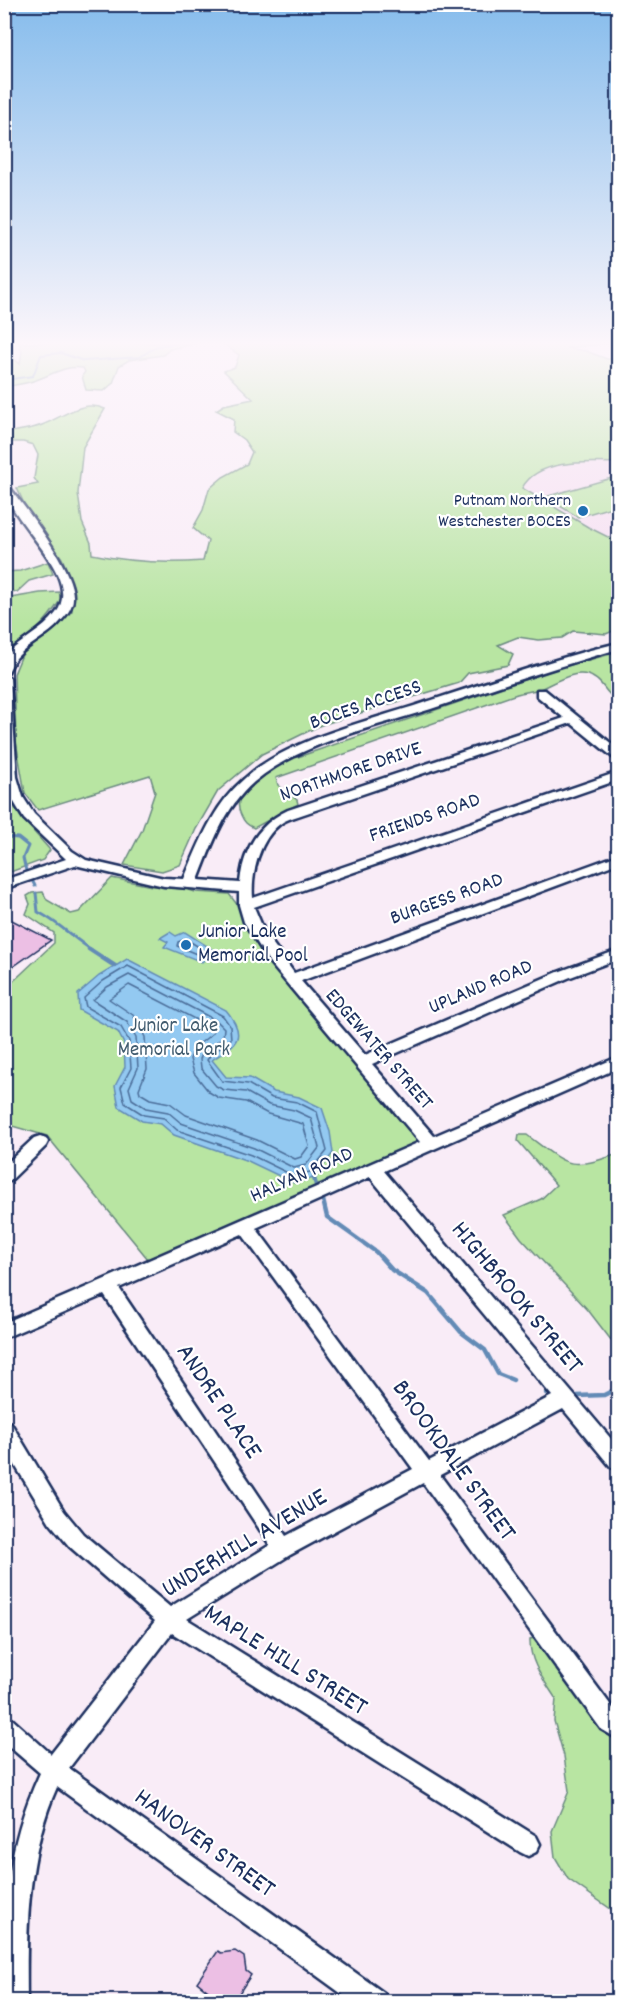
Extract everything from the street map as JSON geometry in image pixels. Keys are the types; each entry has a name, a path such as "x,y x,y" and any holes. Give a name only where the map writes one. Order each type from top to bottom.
{"street":[{"path":"4,486 42,542 68,591 68,602 62,613 42,633 14,652 4,670"},
{"name":"BOCES ACCESS","path":"189,885 213,826 234,794 259,772 277,761 303,749 532,670 618,646"},
{"path":"4,678 11,777 16,797 29,816 74,860 164,882 245,888"},
{"path":"541,693 618,755"},
{"name":"NORTHMORE DRIVE","path":"245,888 257,846 275,822 293,813 572,719"},
{"name":"FRIENDS ROAD","path":"247,905 618,776"},
{"name":"BURGESS ROAD","path":"291,980 618,859"},
{"path":"4,885 63,866 74,860"},
{"name":"EDGEWATER STREET","path":"245,888 248,914 257,933 291,980 431,1144"},
{"name":"UPLAND ROAD","path":"361,1063 563,975 618,954"},
{"name":"HALYAN ROAD","path":"4,1331 618,1062"},
{"path":"4,1177 40,1142"},
{"name":"HIGHBROOK STREET","path":"373,1169 618,1461"},
{"name":"BROOKDALE STREET","path":"244,1225 609,1720 618,1728"},
{"name":"ANDRE PLACE","path":"108,1286 283,1548"},
{"name":"UNDERHILL AVENUE","path":"14,2001 14,1938 24,1850 39,1796 52,1770 169,1620 192,1603 283,1548 566,1398"},
{"name":"MAPLE HILL STREET","path":"4,1429 57,1517 76,1540 169,1620 528,1844"},
{"name":"HANOVER STREET","path":"4,1727 52,1770 375,2001"}],"shaded area":[{"name":"Putnam Northern Westchester BOCES","path":"618,449 618,550 476,472"}],"green space":[{"path":"4,437 89,437 83,447 78,493 82,522 91,543 92,554 147,562 203,561 208,541 193,528 203,510 209,489 223,477 247,464 252,452 239,437 618,437 618,463 593,462 552,467 530,478 522,488 618,542 618,629 606,634 573,631 562,638 538,640 518,637 498,645 513,654 508,665 468,673 459,683 321,725 262,754 218,791 196,829 180,865 162,871 124,865 142,830 155,792 150,775 38,810 25,793 16,742 14,674 24,650 55,628 72,611 73,586 62,558 27,510 17,488 38,484 34,478 38,455 33,445 23,442 5,442"},
{"path":"615,477 618,480 618,505 578,517 545,497"},
{"path":"48,562 53,574 29,581 17,592 5,590 5,572 20,571"},
{"path":"59,592 61,599 37,629 22,642 5,649 5,599"},
{"path":"618,652 618,699 610,695 594,678 581,674 567,677 540,689 517,694 276,778 278,785 297,800 298,804 254,828 243,820 239,805 241,796 256,779 277,766 559,668"},
{"path":"4,791 20,816 50,850 43,860 5,874"},
{"name":"Junior Lake Memorial Park","path":"112,878 152,886 178,886 195,892 229,894 419,1143 148,1259 47,1136 5,1124 5,989 54,943 54,933 26,914 30,904 27,896 43,892 47,900 71,914 79,912"},
{"path":"519,1135 527,1135 561,1159 578,1164 618,1154 618,1349 588,1310 521,1238 504,1215 541,1199 556,1185 518,1141"},
{"path":"541,1637 598,1714 618,1732 618,1914 568,1879 555,1857 552,1831 569,1791 564,1756 554,1721 556,1699 538,1670 530,1647 530,1639"}],"water":[{"name":"Junior Lake Memorial Pool","path":"170,932 176,936 185,932 215,951 202,962 164,947 168,942 160,938"},
{"path":"127,959 226,1010 237,1027 237,1039 228,1049 212,1060 226,1077 250,1078 274,1092 299,1097 322,1108 330,1132 333,1153 314,1178 294,1183 248,1161 174,1135 161,1124 142,1121 119,1107 115,1086 125,1067 124,1044 118,1032 79,1010 78,994 99,976"}],"building":[{"path":"4,916 51,940 4,973"},
{"path":"218,1951 221,1953 235,1951 244,1957 246,1971 251,1975 234,2001 215,2001 197,1982"}],"waterway":[{"path":"4,837 18,838 28,846 23,858 26,871"},
{"path":"32,880 35,886"},
{"path":"36,893 38,912 92,950"},
{"path":"89,949 115,966"},
{"path":"314,1178 316,1185"},
{"path":"323,1200 327,1217 376,1252 392,1270 428,1293 461,1332 485,1350 498,1374 513,1380"},
{"path":"577,1396 604,1395 618,1388"}],"place":[{"name":"Putnam Northern Westchester BOCES","path":"583,511"},
{"name":"Junior Lake Memorial Pool","path":"186,945"}]}
